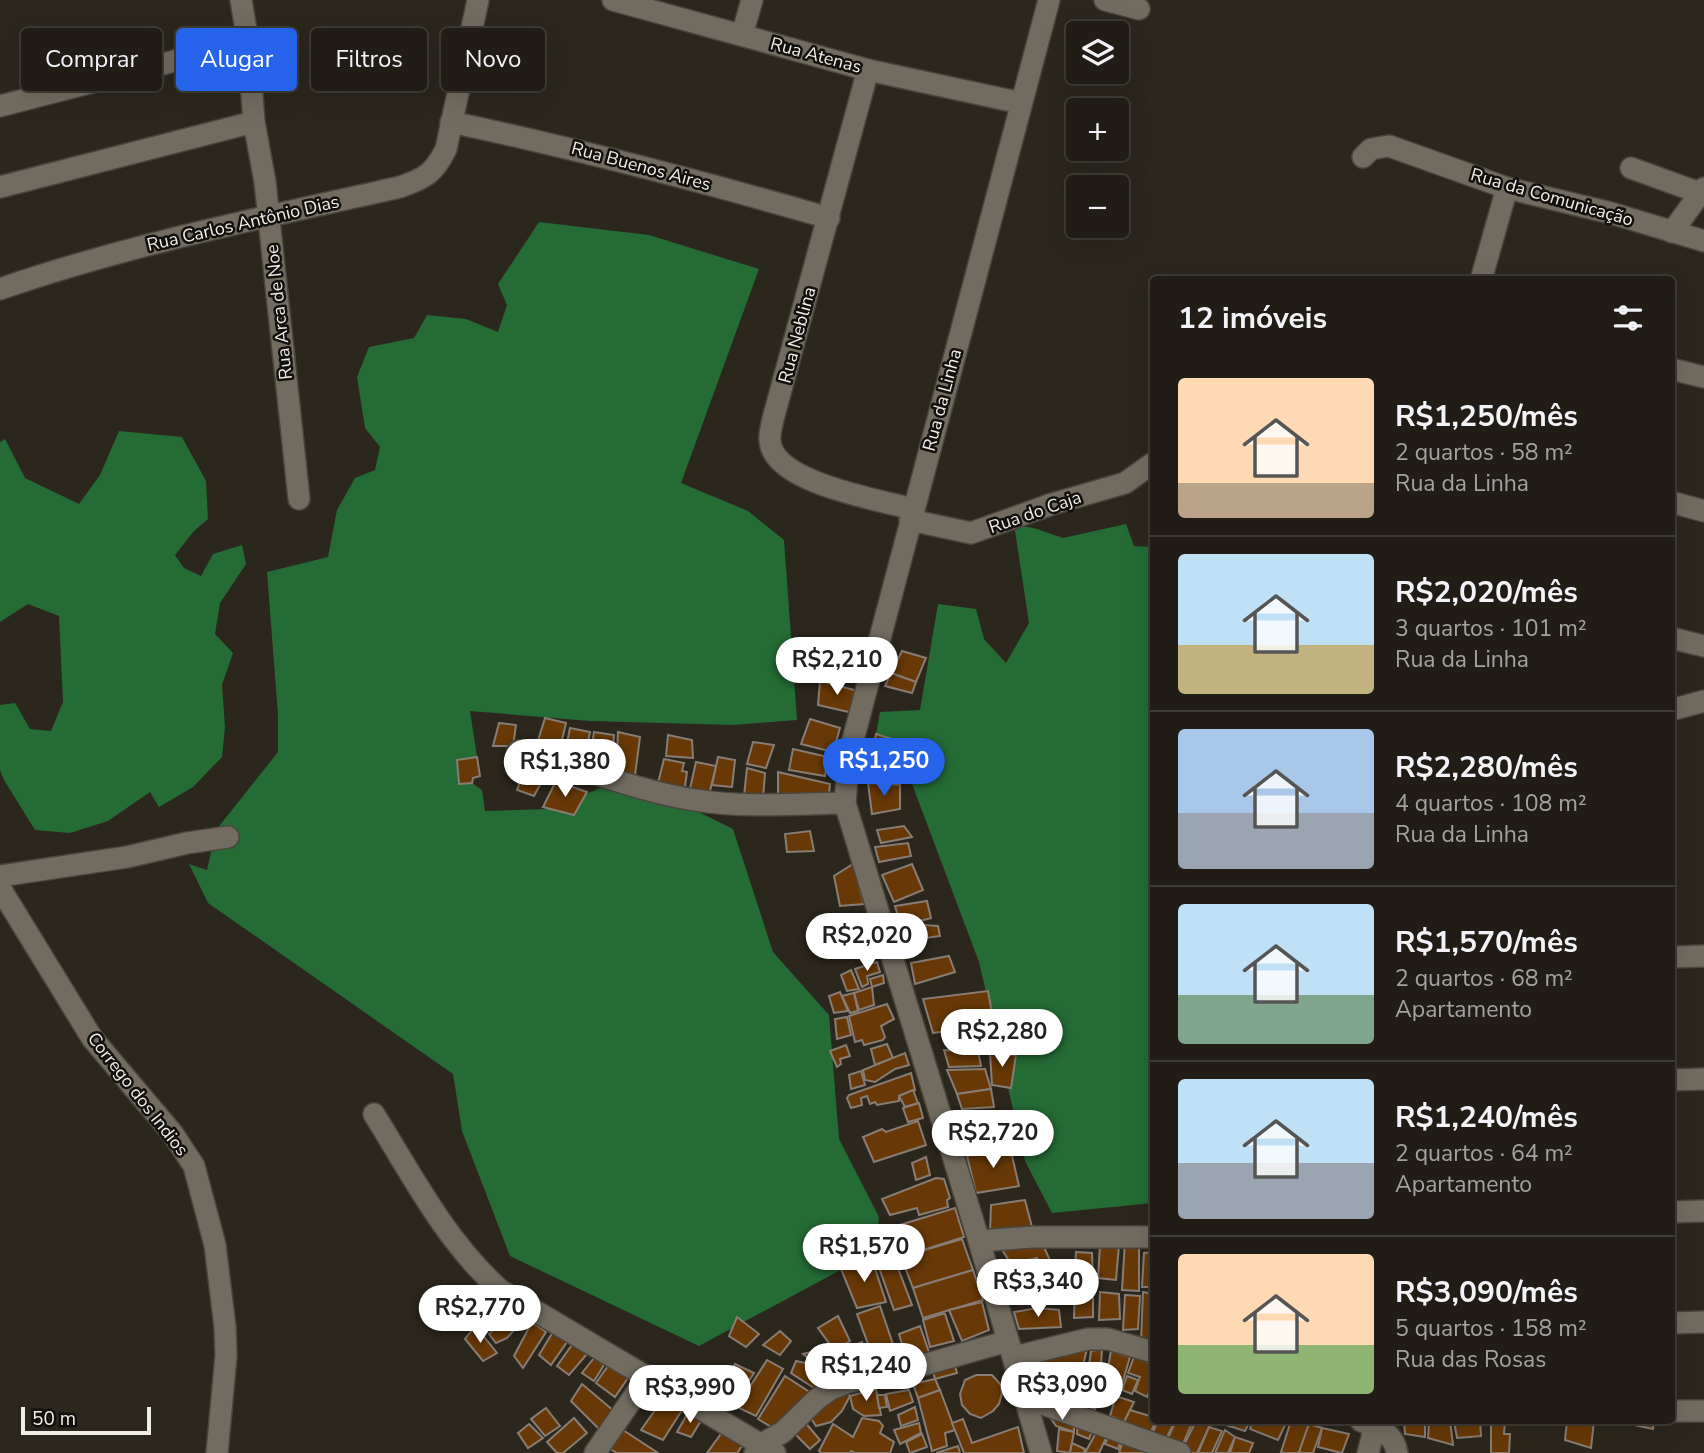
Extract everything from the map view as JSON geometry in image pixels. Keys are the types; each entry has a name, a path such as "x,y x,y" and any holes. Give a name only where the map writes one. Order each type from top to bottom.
{"street":[{"name":"Rua Arca de Noe","path":"241,0 246,28"},
{"name":"Rua Carlos Antônio Dias","path":"0,289 98,259 400,187 424,178 438,165 446,149 478,0"},
{"name":"Rua Atenas","path":"613,0 868,70 1021,103"},
{"path":"742,35 752,0"},
{"name":"Rua da Linha","path":"1041,1453 845,803 853,740 1049,0"},
{"path":"1105,0 1139,9"},
{"path":"0,106 176,61"},
{"name":"Rua Neblina","path":"868,70 769,442 776,456 796,474 825,487 911,514"},
{"name":"Rua Arca de Noe","path":"252,91 254,122 265,182 299,499"},
{"path":"0,187 254,122"},
{"name":"Rua Buenos Aires","path":"451,122 556,144 672,173 829,218"},
{"name":"Rua da Comunicação","path":"1363,157 1371,149 1390,146 1507,188 1611,213 1704,242"},
{"path":"1631,168 1702,190 1672,232"},
{"path":"1482,276 1507,188"},
{"path":"1675,370 1704,377"},
{"name":"Rua do Caja","path":"911,514 971,533 1052,504 1125,483 1150,465"},
{"path":"1675,503 1704,512"},
{"path":"1675,639 1704,646"},
{"path":"1675,709 1704,701"},
{"path":"518,751 600,777 690,800 718,804 845,803"},
{"path":"0,877 127,857 187,843 229,837"},
{"name":"Corrego dos Indios","path":"0,888 92,1038 173,1134 194,1166 215,1245 225,1327 226,1356 217,1453"},
{"path":"1675,957 1704,956"},
{"path":"1675,1080 1704,1079"},
{"path":"374,1114 452,1239 474,1266 500,1290 648,1376 763,1450 817,1399 849,1381 1011,1349 1088,1339 1108,1339 1150,1351"},
{"path":"1675,1212 1704,1211"},
{"path":"979,1241 1033,1237 1150,1237"},
{"path":"1675,1322 1704,1322"},
{"path":"595,1453 648,1376"},
{"path":"1026,1398 1180,1453"},
{"path":"1675,1412 1704,1411"},
{"path":"1368,1453 1381,1434"}],"shaded area":[{"path":"1051,1279 1055,1306 1018,1308 1015,1299 1037,1295 1014,1297 1010,1286"}],"green space":[{"path":"539,222 649,235 759,269 681,483 748,511 784,540 797,720 733,725 590,721 470,711 477,757 458,761 459,784 472,783 482,790 485,811 548,809 628,777 733,829 773,952 829,1015 839,1139 879,1217 876,1251 699,1346 510,1256 462,1131 453,1074 208,903 189,864 207,870 216,830 278,752 278,715 267,572 328,557 337,510 355,478 375,470 380,447 365,428 357,377 369,347 414,338 427,315 466,319 498,332 507,305 498,284"},
{"path":"119,431 182,437 206,481 208,519 194,531 175,555 184,568 201,576 213,554 242,545 246,564 220,603 215,634 233,653 222,685 225,727 222,757 193,787 159,807 150,792 108,821 70,833 35,830 0,770 0,705 15,703 30,729 51,731 63,702 59,616 28,604 0,622 0,442 5,439 25,478 79,504 100,475"},
{"path":"1014,524 1063,538 1126,524 1134,546 1150,547 1150,1203 1052,1213 1025,1161 979,962 909,776 913,755 876,734 880,712 920,710 938,604 976,609 984,639 1006,663 1029,623"}],"building":[{"path":"902,651 926,658 916,682 891,673"},
{"path":"891,673 916,682 912,693 885,686"},
{"path":"820,681 858,691 853,713 818,705"},
{"path":"545,718 566,723 559,752 536,747"},
{"path":"810,719 840,728 833,752 801,744"},
{"path":"499,723 516,725 513,746 493,746"},
{"path":"570,728 590,732 584,761 565,753"},
{"path":"594,732 614,735 611,770 589,765"},
{"path":"618,732 640,737 634,783 616,778"},
{"path":"876,734 898,741 894,764 871,761"},
{"path":"668,735 692,740 693,758 666,756"},
{"path":"753,742 774,745 766,768 747,764"},
{"path":"793,749 828,757 825,776 789,770"},
{"path":"477,757 480,776 473,778 472,783 459,784 457,760"},
{"path":"718,757 735,760 732,787 712,785"},
{"path":"664,759 684,763 682,771 687,772 684,794 657,787"},
{"path":"528,761 548,770 534,796 517,790"},
{"path":"696,762 716,766 709,795 689,793"},
{"path":"747,768 765,773 763,799 744,796"},
{"path":"778,772 830,784 828,803 778,798"},
{"path":"556,781 587,792 574,815 543,807"},
{"path":"868,783 900,785 900,809 872,814"},
{"path":"904,826 912,837 881,843 877,830"},
{"path":"810,831 814,851 787,852 785,834"},
{"path":"908,843 911,856 879,862 875,847"},
{"path":"853,864 864,904 840,906 834,876"},
{"path":"912,864 923,890 894,902 882,875"},
{"path":"927,901 931,918 901,926 895,906"},
{"path":"909,924 938,926 940,936 911,940"},
{"path":"856,937 859,952 842,958 836,942"},
{"path":"949,956 955,972 915,984 911,963"},
{"path":"877,962 880,972 867,976 868,984 862,987 855,969"},
{"path":"851,970 859,989 847,991 841,975"},
{"path":"883,975 884,983 872,987 870,979"},
{"path":"872,987 874,1005 859,1010 854,993"},
{"path":"988,991 994,1025 933,1033 923,999"},
{"path":"840,992 848,1011 834,1013 829,996"},
{"path":"854,993 858,1011 850,1013 842,996"},
{"path":"887,1004 894,1019 881,1026 885,1037 883,1040 864,1045 862,1040 855,1042 849,1016"},
{"path":"847,1017 851,1035 837,1039 835,1019"},
{"path":"887,1044 893,1058 875,1065 871,1049"},
{"path":"846,1045 850,1056 840,1059 841,1064 837,1067 830,1051"},
{"path":"944,1050 978,1051 981,1066 949,1067"},
{"path":"905,1053 909,1065 895,1069 875,1082 865,1080 863,1070"},
{"path":"990,1053 1016,1055 1011,1088 992,1085"},
{"path":"985,1069 991,1089 957,1094 947,1070"},
{"path":"861,1071 865,1085 851,1089 849,1075"},
{"path":"911,1073 915,1090 899,1096 899,1101 870,1104 867,1096 861,1098 862,1105 851,1108 847,1098 849,1095"},
{"path":"991,1089 994,1107 962,1109 957,1094"},
{"path":"913,1090 918,1103 905,1107 899,1096"},
{"path":"919,1103 923,1118 908,1122 903,1108"},
{"path":"978,1114 983,1142 971,1146 959,1115"},
{"path":"918,1121 926,1145 874,1162 863,1137 882,1129 886,1132"},
{"path":"1010,1147 1019,1186 976,1193 967,1156"},
{"path":"926,1157 930,1175 916,1180 912,1163"},
{"path":"936,1178 944,1179 950,1198 947,1200 948,1207 919,1215 917,1208 890,1215 882,1199"},
{"path":"1025,1200 1033,1231 990,1233 991,1205"},
{"path":"955,1208 964,1237 901,1257 890,1228"},
{"path":"962,1239 973,1270 913,1288 901,1257"},
{"path":"1139,1240 1139,1291 1122,1290 1125,1241"},
{"path":"1043,1245 1052,1275 1044,1278 1037,1258 1011,1264 1001,1248"},
{"path":"1100,1245 1119,1245 1116,1280 1098,1278"},
{"path":"1076,1252 1092,1253 1093,1281 1074,1281"},
{"path":"1150,1252 1150,1287 1142,1287 1144,1253"},
{"path":"893,1255 912,1305 894,1310 877,1262"},
{"path":"872,1259 886,1302 857,1308 841,1269"},
{"path":"1032,1261 1039,1278 1014,1281 1009,1268"},
{"path":"973,1270 983,1300 923,1318 913,1288"},
{"path":"1075,1288 1093,1291 1093,1317 1074,1318"},
{"path":"486,1290 492,1297 467,1325 460,1317"},
{"path":"1100,1292 1119,1294 1120,1319 1099,1320"},
{"path":"1143,1292 1150,1293 1150,1340 1141,1341"},
{"path":"1125,1295 1140,1296 1138,1329 1123,1330"},
{"path":"501,1299 510,1308 484,1332 479,1323"},
{"path":"982,1302 989,1330 962,1341 949,1310"},
{"path":"880,1306 897,1356 875,1363 857,1314"},
{"path":"1037,1308 1059,1310 1061,1327 1019,1329 1014,1312"},
{"path":"513,1311 522,1321 507,1338 496,1343 489,1334"},
{"path":"945,1314 954,1341 930,1347 923,1320"},
{"path":"838,1316 850,1341 845,1344 845,1352 837,1354 818,1328"},
{"path":"737,1317 759,1334 746,1347 729,1336"},
{"path":"532,1322 546,1332 523,1368 514,1356"},
{"path":"920,1326 931,1358 908,1365 899,1334"},
{"path":"473,1329 481,1333 497,1353 483,1361 465,1339"},
{"path":"554,1330 569,1339 551,1365 539,1355"},
{"path":"780,1331 791,1341 780,1355 763,1345"},
{"path":"574,1342 587,1354 569,1375 557,1366"},
{"path":"862,1342 867,1363 861,1365 855,1345"},
{"path":"826,1348 850,1369 831,1376 803,1354"},
{"path":"1087,1349 1075,1397 1035,1387 1025,1360"},
{"path":"1102,1349 1100,1381 1087,1379 1091,1351"},
{"path":"1111,1351 1130,1357 1122,1384 1106,1378"},
{"path":"1134,1357 1150,1363 1150,1390 1147,1397 1135,1391 1140,1377 1128,1373"},
{"path":"594,1358 604,1365 594,1381 582,1373"},
{"path":"767,1360 783,1369 756,1416 737,1407"},
{"path":"811,1360 824,1374 814,1388 791,1373 796,1361 805,1363"},
{"path":"954,1362 957,1373 935,1379 933,1371"},
{"path":"610,1363 630,1375 615,1397 596,1383"},
{"path":"735,1364 754,1373 735,1402 719,1391"},
{"path":"1056,1367 1074,1368 1071,1386 1054,1384"},
{"path":"976,1375 992,1375 1001,1385 1002,1393 999,1404 981,1418 970,1414 962,1405 960,1394 965,1380"},
{"path":"785,1376 811,1393 781,1433 758,1419"},
{"path":"1127,1376 1138,1380 1132,1394 1122,1390"},
{"path":"935,1379 940,1390 918,1398 913,1384"},
{"path":"1087,1379 1101,1383 1095,1410 1081,1404"},
{"path":"582,1384 614,1411 599,1429 571,1401"},
{"path":"1103,1387 1116,1393 1112,1403 1100,1400"},
{"path":"876,1389 881,1415 864,1416 853,1409 850,1396"},
{"path":"844,1390 850,1396 842,1411 831,1422 816,1426 809,1415"},
{"path":"909,1390 913,1402 890,1411 886,1394"},
{"path":"940,1390 955,1430 945,1433 947,1446 932,1451 918,1398"},
{"path":"877,1395 885,1395 887,1407 879,1408"},
{"path":"665,1396 684,1407 663,1440 641,1430"},
{"path":"1116,1396 1134,1402 1124,1422 1110,1416"},
{"path":"915,1407 918,1420 901,1426 898,1415"},
{"path":"546,1408 560,1426 545,1436 531,1419"},
{"path":"1130,1410 1150,1416 1150,1424 1155,1424 1149,1436 1122,1426"},
{"path":"689,1411 702,1419 691,1437 677,1432"},
{"path":"1046,1411 1074,1419 1074,1432 1056,1426"},
{"path":"574,1418 587,1433 563,1453 557,1453 547,1442"},
{"path":"862,1418 879,1421 883,1426 880,1433 894,1442 890,1453 819,1451 833,1424 853,1437"},
{"path":"963,1419 972,1443 1018,1427 1024,1453 964,1453 952,1423"},
{"path":"1078,1419 1094,1427 1089,1439 1077,1434"},
{"path":"803,1420 820,1440 810,1449 793,1432"},
{"path":"919,1423 921,1433 900,1444 894,1430"},
{"path":"529,1424 543,1438 528,1448 518,1433"},
{"path":"1157,1424 1174,1424 1165,1441 1151,1436"},
{"path":"1175,1424 1192,1424 1182,1446 1167,1440"},
{"path":"1194,1424 1210,1425 1197,1453 1182,1449"},
{"path":"1226,1424 1248,1424 1245,1431"},
{"path":"1252,1424 1286,1424 1278,1440 1250,1429"},
{"path":"1290,1424 1309,1424 1299,1453 1281,1452"},
{"path":"1309,1424 1322,1428 1313,1453 1299,1452"},
{"path":"1404,1424 1425,1424 1425,1437 1405,1434"},
{"path":"1429,1424 1450,1424 1453,1445 1428,1438"},
{"path":"1455,1424 1480,1424 1481,1436 1457,1438"},
{"path":"1491,1424 1505,1424 1504,1434 1510,1434 1509,1453 1491,1453"},
{"path":"1567,1424 1594,1424 1591,1448 1565,1440"},
{"path":"1634,1424 1654,1424 1653,1429"},
{"path":"617,1426 658,1453 617,1453 607,1447"},
{"path":"1099,1427 1109,1432 1099,1453 1085,1453"},
{"path":"1209,1427 1222,1431 1212,1453 1198,1453"},
{"path":"1322,1428 1349,1434 1342,1453 1318,1447"},
{"path":"1059,1429 1074,1432 1070,1453 1057,1451"},
{"path":"1225,1430 1235,1437 1228,1453 1215,1453"},
{"path":"723,1431 744,1443 737,1453 707,1453"},
{"path":"1110,1432 1122,1437 1118,1449 1105,1444"},
{"path":"922,1434 927,1447 910,1453 906,1442"},
{"path":"1124,1437 1150,1447 1148,1453 1119,1453"},
{"path":"1235,1437 1253,1443 1249,1453 1230,1453"},
{"path":"1072,1443 1085,1449 1084,1453 1070,1453"},
{"path":"958,1446 960,1453 936,1453"}]}
